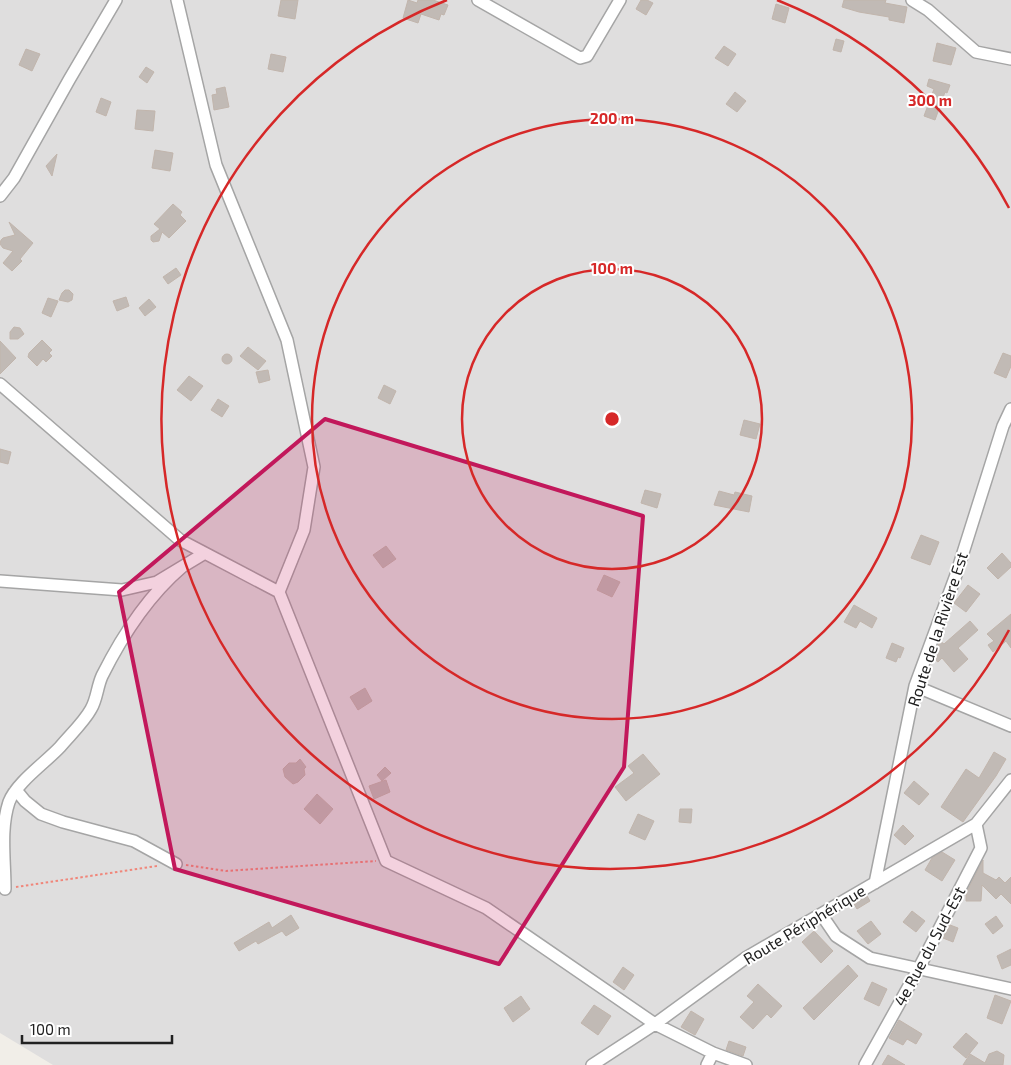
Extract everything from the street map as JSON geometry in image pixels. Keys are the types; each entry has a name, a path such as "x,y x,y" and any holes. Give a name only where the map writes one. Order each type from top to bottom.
{"street":[{"path":"0,196 14,178 116,0"},
{"path":"177,0 216,164 287,340 314,467 304,530 279,592"},
{"path":"478,0 580,58 587,56 620,0"},
{"path":"912,0 928,5 976,52 1011,60"},
{"path":"0,384 180,540 279,592 386,861 486,908 655,1024 713,1053 746,1065"},
{"name":"Route de la Rivière Est","path":"875,883 915,686 956,575 1003,426 1011,409"},
{"path":"0,581 122,590 156,582 205,553"},
{"path":"5,888 3,825 9,801 16,790 60,747 91,709 101,678 126,635 149,601 165,582 182,567"},
{"path":"915,686 1011,726"},
{"name":"Route Périphérique","path":"592,1065 655,1024 747,957 976,824 1011,780"},
{"path":"16,790 25,801 41,814 63,822 134,841 176,864"},
{"name":"4e Rue du Sud-Est","path":"865,1065 981,848 976,824"},
{"path":"821,914 836,936 870,958 1011,989"},
{"path":"706,1065 713,1053"}],"path":[{"path":"176,864 226,871 386,861"},
{"path":"5,888 157,866"}],"highlighted area":[{"path":"325,419 643,516 624,767 499,964 175,869 119,592"}],"shaded area":[{"path":"0,0 1011,0 1011,1065 53,1065 0,1033"}],"building":[{"path":"281,0 298,0 295,19 278,16"},
{"path":"408,0 417,3 418,0 433,0 448,5 444,15 441,14 439,20 421,14 418,23 403,18"},
{"path":"641,0 653,3 646,15 636,9"},
{"path":"844,0 886,0 885,3 907,7 904,23 889,20 889,17 842,7"},
{"path":"776,4 789,8 785,23 772,19"},
{"path":"836,39 844,41 841,52 833,50"},
{"path":"937,43 956,48 951,65 933,61"},
{"path":"724,46 736,54 728,66 715,58"},
{"path":"26,49 40,54 32,71 19,65"},
{"path":"271,54 286,57 283,72 268,69"},
{"path":"146,67 154,72 147,83 139,77"},
{"path":"929,79 950,85 947,93 945,92 935,120 924,116 934,89 927,86"},
{"path":"225,87 229,107 214,110 212,95 217,94 216,89"},
{"path":"735,92 746,101 737,112 726,104"},
{"path":"101,98 111,102 106,116 96,112"},
{"path":"137,110 155,111 153,131 135,129"},
{"path":"155,150 173,153 170,171 152,168"},
{"path":"57,154 52,176 46,166"},
{"path":"173,204 182,212 180,215 186,221 169,238 162,232 159,241 153,242 151,236 160,229 154,224"},
{"path":"9,222 33,243 20,259 22,261 12,271 3,263 13,251 3,248 0,244 3,238 15,235"},
{"path":"176,268 181,275 168,284 163,277"},
{"path":"65,290 69,290 73,294 72,300 68,302 59,300"},
{"path":"126,297 129,306 117,311 113,301"},
{"path":"48,298 58,301 51,317 42,313"},
{"path":"149,299 156,307 145,316 139,308"},
{"path":"14,327 20,328 24,334 18,339 10,339 10,332"},
{"path":"42,340 52,350 49,353 52,356 46,362 43,359 37,366 28,357 29,353"},
{"path":"0,341 16,358 0,374"},
{"path":"248,347 266,361 258,370 240,356"},
{"path":"1003,353 1011,356 1011,366 1006,378 994,373"},
{"path":"225,354 229,354 232,359 231,363 225,364 222,361 222,357"},
{"path":"268,370 270,380 259,383 256,372"},
{"path":"189,376 203,386 191,401 177,390"},
{"path":"384,385 396,391 390,404 378,398"},
{"path":"218,399 229,406 222,417 211,410"},
{"path":"744,420 760,424 756,439 740,435"},
{"path":"0,449 11,452 8,464 0,462"},
{"path":"645,490 661,494 657,508 641,503"},
{"path":"719,491 734,495 735,492 752,496 749,512 714,505"},
{"path":"921,535 939,542 930,565 911,558"},
{"path":"386,546 396,559 383,568 373,555"},
{"path":"1002,553 1011,563 1011,567 998,579 987,568"},
{"path":"604,575 620,582 612,597 597,590"},
{"path":"968,585 980,594 966,612 954,603"},
{"path":"854,605 877,618 872,628 860,621 856,628 844,622"},
{"path":"1011,614 1011,648 1006,641 993,652 988,645 994,641 987,634"},
{"path":"970,621 978,630 958,648 968,659 954,672 942,658 938,662 933,658 940,641 944,644"},
{"path":"892,643 904,648 896,662 886,658"},
{"path":"365,688 372,701 358,710 350,697"},
{"path":"994,752 1006,759 963,822 941,807 966,769 979,778"},
{"path":"643,754 660,774 626,801 615,787 634,773 628,766"},
{"path":"300,759 306,767 304,769 305,775 293,784 285,777 283,769 289,763 296,763"},
{"path":"385,767 391,773 382,781 377,775"},
{"path":"386,780 390,792 374,799 369,786"},
{"path":"914,781 929,794 919,805 904,793"},
{"path":"317,794 333,809 320,824 304,809"},
{"path":"680,809 692,809 691,823 679,822"},
{"path":"638,814 654,821 645,840 629,833"},
{"path":"903,825 914,836 905,845 894,835"},
{"path":"942,852 955,860 942,881 925,870 932,858"},
{"path":"983,860 983,873 996,880 999,877 1005,883 1011,877 1011,904 1001,894 996,899 982,885 981,901 966,901 966,893"},
{"path":"867,896 870,901 857,909 854,904"},
{"path":"912,911 925,921 916,932 903,922"},
{"path":"291,915 299,928 286,936 282,931 258,944 256,941 239,951 234,943 269,922 272,928"},
{"path":"996,916 1003,926 993,934 985,924"},
{"path":"871,921 881,934 868,944 857,931"},
{"path":"950,925 958,928 953,942 943,938"},
{"path":"814,931 833,951 821,963 802,942"},
{"path":"1011,949 1011,965 1002,969 997,956"},
{"path":"848,965 858,976 814,1020 803,1008"},
{"path":"623,967 634,975 624,990 613,982"},
{"path":"872,982 887,989 879,1006 864,999"},
{"path":"758,984 782,1006 771,1018 767,1014 753,1029 740,1017 754,1002 747,996"},
{"path":"995,995 1011,1001 1002,1024 987,1018"},
{"path":"521,996 530,1009 513,1022 504,1008"},
{"path":"594,1005 611,1016 598,1035 581,1023"},
{"path":"691,1011 704,1019 695,1035 681,1027"},
{"path":"899,1020 922,1034 916,1044 907,1039 903,1045 889,1038"},
{"path":"966,1033 978,1043 966,1058 953,1047"},
{"path":"729,1041 746,1047 743,1056 726,1050"},
{"path":"997,1051 1004,1055 1003,1065 963,1065 970,1054 985,1063 989,1054"},
{"path":"888,1055 905,1065 882,1065"}]}
